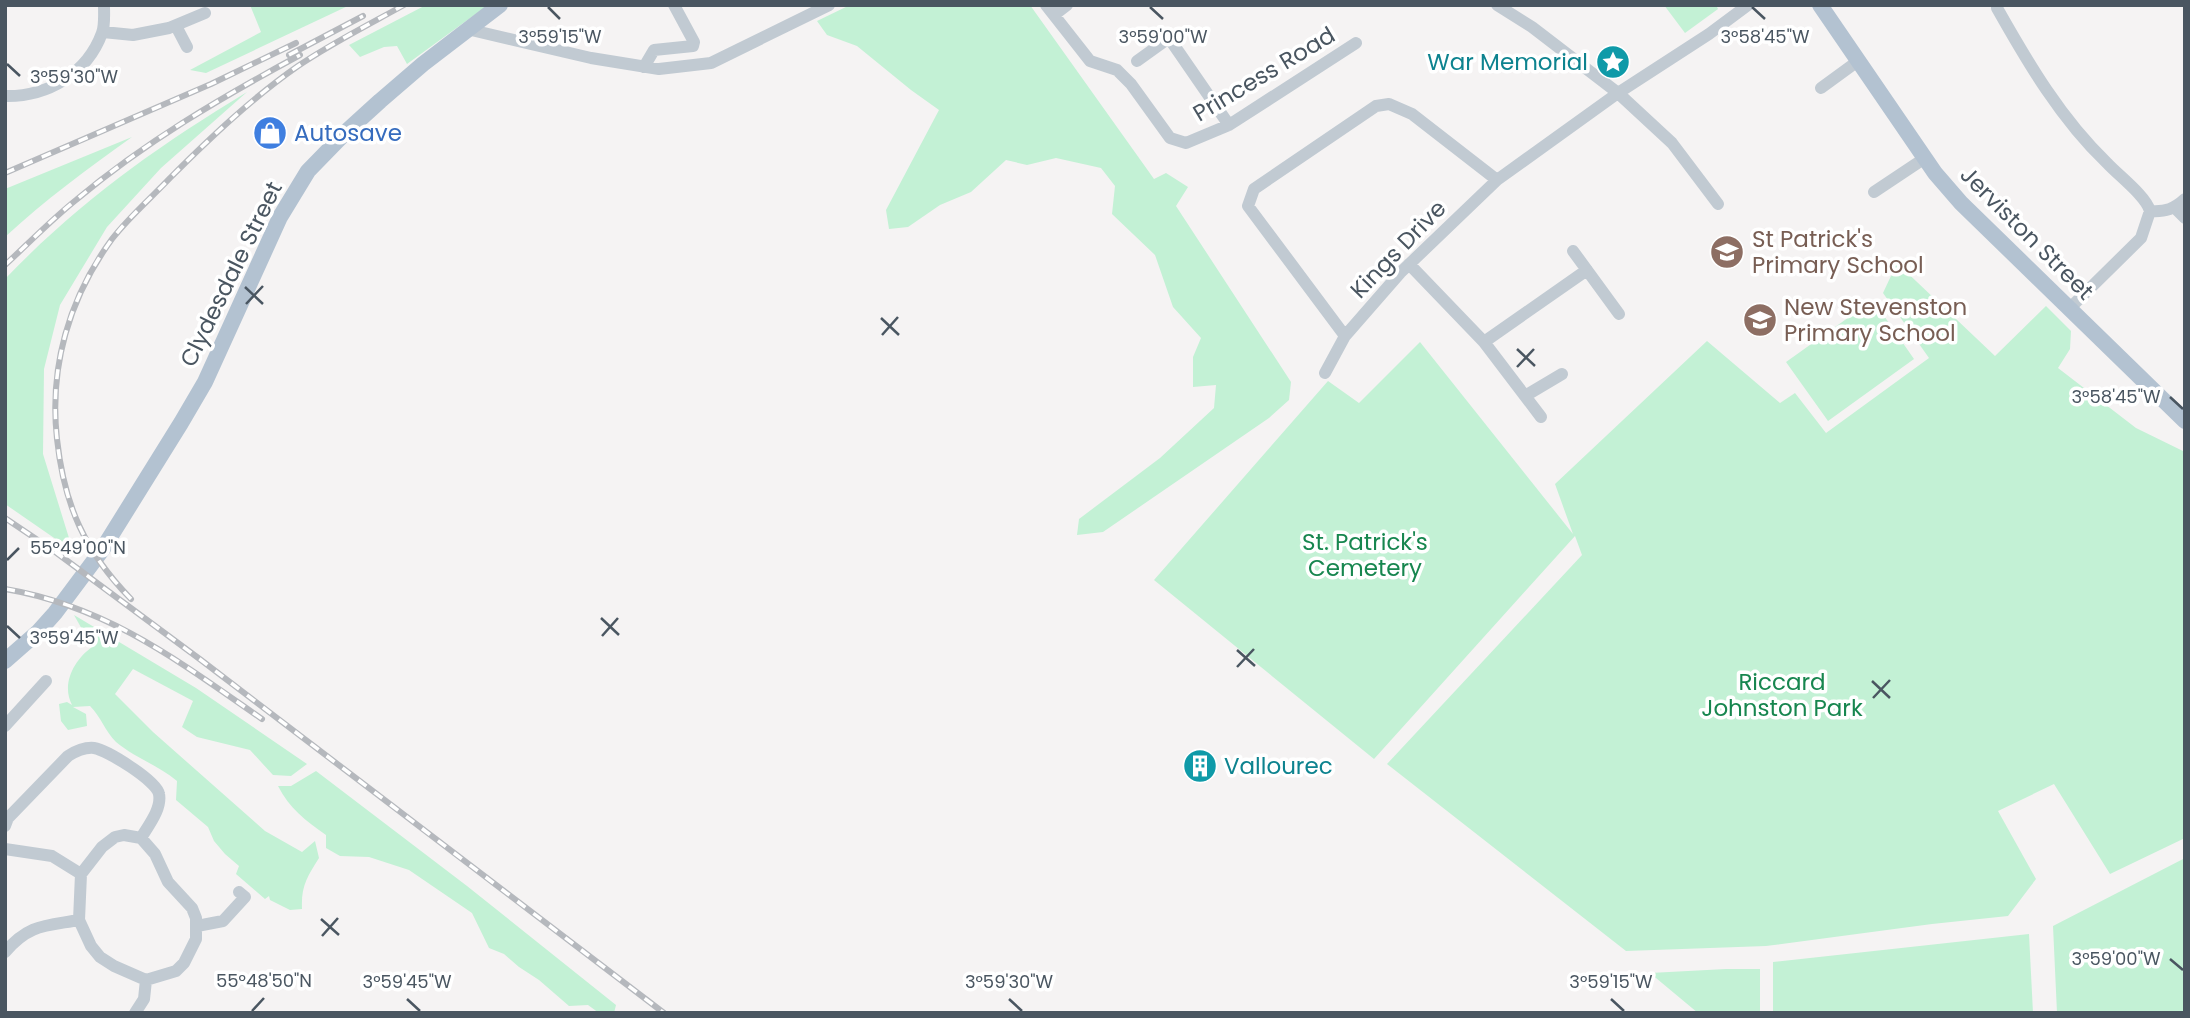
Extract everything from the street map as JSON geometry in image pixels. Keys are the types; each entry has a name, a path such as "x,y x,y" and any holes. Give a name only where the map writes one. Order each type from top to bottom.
{"main road":[{"name":"Clydesdale Street","path":"5,662 55,613 102,550 193,404 280,217 309,171 380,101 500,5"},
{"name":"Jerviston Street","path":"1820,5 1935,173 1961,203 2185,421"}],"street":[{"path":"5,96 24,96 46,91 63,82 89,56 103,32 104,5"},
{"path":"644,67 654,50 693,46 694,42 674,5"},
{"path":"467,29 591,58 659,69 711,63 829,5"},
{"path":"1050,10 1067,5"},
{"path":"1497,5 1532,27 1618,93 1672,143 1718,204"},
{"name":"Kings Drive","path":"1325,373 1345,336 1409,264 1497,180 1618,93 1709,34 1748,5"},
{"path":"1997,5 2043,86 2090,147 2144,200 2151,211"},
{"name":"Princess Road","path":"1050,10 1090,61 1117,71 1131,85 1170,138 1186,143 1229,125 1356,43"},
{"path":"103,32 133,36 176,26 205,13"},
{"path":"176,26 187,47"},
{"path":"1138,61 1169,38 1229,125"},
{"path":"1821,88 1858,61"},
{"path":"1345,336 1248,206 1254,189 1376,106 1389,104 1412,114 1497,180"},
{"path":"1874,192 1925,158"},
{"path":"2151,211 2163,212 2175,208 2185,199"},
{"path":"2175,208 2185,218"},
{"path":"2070,308 2141,238 2151,211"},
{"path":"1573,251 1619,314"},
{"path":"1409,264 1483,342 1541,417"},
{"path":"1483,342 1587,270"},
{"path":"1525,396 1562,374"},
{"path":"5,726 46,681"},
{"path":"5,826 8,818 68,756 80,749 96,748 128,765 156,787 159,793 158,807 141,838"},
{"path":"124,835 141,838 155,854 168,883 192,908 197,926 196,939 184,963 176,971 146,980 100,957 91,946 79,920 81,874 102,847 115,837 124,835"},
{"path":"5,849 52,856 81,874"},
{"path":"197,926 223,921 245,897 239,891"},
{"path":"5,952 19,936 33,929 79,920"},
{"path":"135,1013 144,999 146,980"}],"green space":[{"path":"250,5 350,5 206,73 190,70 261,32"},
{"path":"426,5 488,5 407,64 397,46 384,47 360,57 349,45"},
{"path":"850,5 1030,5 1154,179 1166,173 1188,187 1176,206 1291,382 1289,400 1269,418 1103,532 1077,535 1079,519 1160,458 1214,408 1216,385 1193,387 1193,357 1201,338 1173,307 1155,255 1112,214 1115,186 1101,168 1056,158 1027,165 1006,160 971,192 940,205 908,227 889,229 886,210 939,110 857,46 827,35 817,21"},
{"path":"1664,5 1716,5 1718,9 1685,33"},
{"path":"247,92 161,168 107,227 60,305 44,369 43,454 73,551 5,504 5,279 90,200 150,155"},
{"path":"132,137 35,210 5,237 5,189"},
{"name":"Riccard Johnston Park","path":"1897,263 1995,356 2046,306 2071,331 2070,349 2058,368 2136,428 2185,452 2185,838 2110,874 2054,784 1998,811 2036,879 2008,916 1766,946 1626,951 1387,764 1582,555 1575,536 1374,759 1154,580 1328,381 1359,403 1420,342 1573,534 1555,484 1707,341 1780,403 1795,393 1826,433 1929,358 1883,293"},
{"path":"1873,300 1914,359 1828,421 1786,362"},
{"path":"74,615 196,688 307,764 291,776 273,775 250,750 197,737 182,727 193,701 133,669 115,694 153,732 265,831 302,852 315,841 319,858 306,882 302,909 290,910 270,900 269,896 265,899 236,874 239,866 214,841 208,827 176,800 177,781 116,742 90,706 73,707 86,714 87,726 68,730 61,721 59,704 67,702 72,705 68,689 71,673 92,647"},
{"path":"316,771 467,886 616,1005 614,1013 599,1013 588,1005 569,1006 504,954 489,948 472,913 409,870 369,857 340,856 326,848 326,835 299,814 278,786 291,786"},
{"path":"2185,858 2185,1013 2057,1013 2053,926"},
{"path":"2029,934 2033,1013 1773,1013 1773,962"},
{"path":"1760,969 1760,1013 1698,1013 1650,973"}],"railway":[{"path":"131,599 101,563 79,526 60,463 55,412 56,386 65,334 84,285 112,239 126,223 232,119 298,66 404,5"},
{"path":"289,55 363,16"},
{"path":"5,173 211,84 296,43"},
{"path":"5,265 67,208 129,159 213,104 300,55"},
{"path":"5,518 201,660 664,1013"},
{"path":"5,589 77,608 110,623 172,657 262,719"}],"place":[{"name":"War Memorial","path":"1613,62"},
{"name":"Autosave","path":"270,133"},
{"name":"St Patrick's Primary School","path":"1727,252"},
{"name":"New Stevenston Primary School","path":"1760,320"},
{"name":"Vallourec","path":"1200,766"}],"park label":[{"name":"St. Patrick's Cemetery","path":"1365,555"}]}
